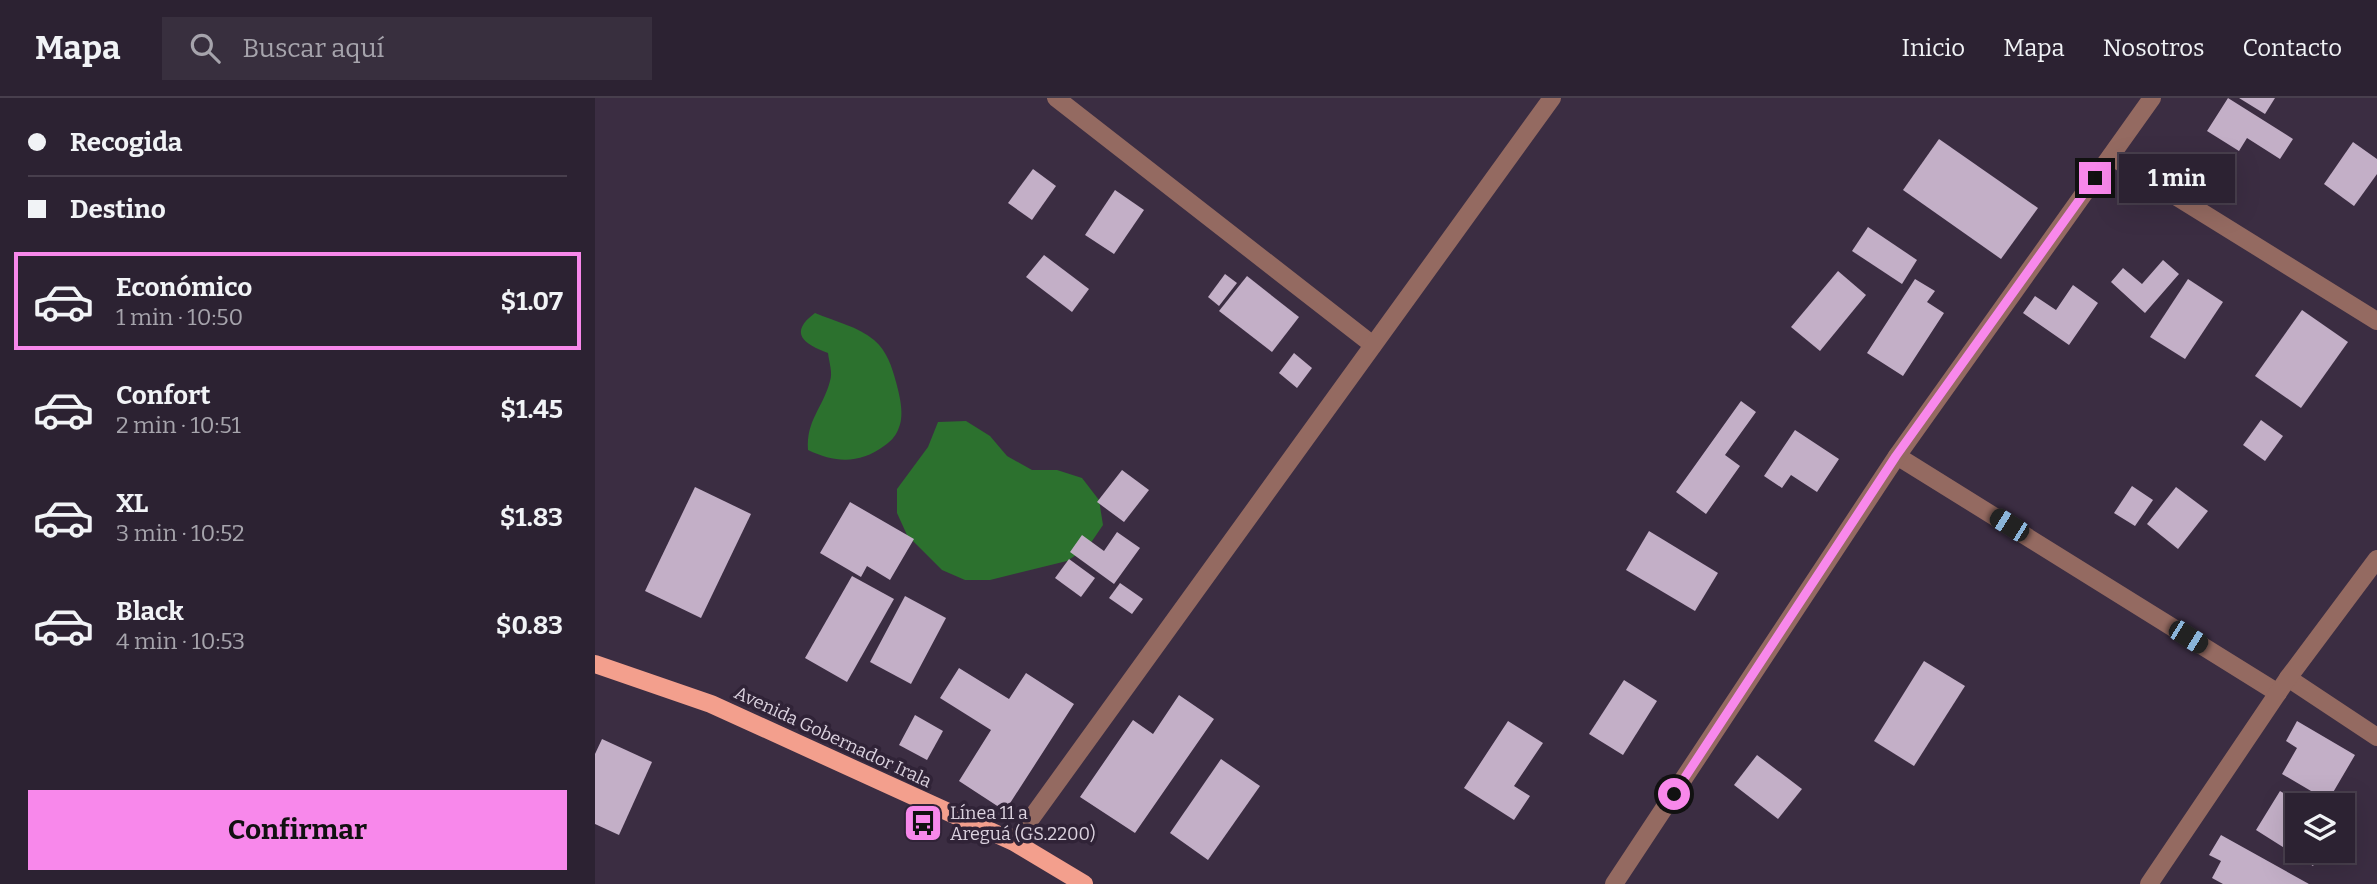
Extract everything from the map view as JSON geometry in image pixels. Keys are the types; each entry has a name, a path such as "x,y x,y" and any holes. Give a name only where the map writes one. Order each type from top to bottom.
{"main road":[{"name":"Avenida Gobernador Irala","path":"595,664 712,704 1014,842 1084,884"}],"street":[{"path":"1056,98 1373,345"},
{"path":"1014,842 1552,98"},
{"path":"1614,884 1896,456 2152,98"},
{"path":"2111,156 2377,321"},
{"path":"1896,456 2283,685 2377,737"},
{"path":"2149,884 2283,685 2377,559"}],"green space":[{"path":"815,313 854,328 874,340 886,354 896,382 901,413 900,425 895,435 875,452 857,459 838,459 808,450 812,422 831,378 828,353 812,346 802,337 802,326"},
{"path":"966,421 990,436 1007,456 1032,470 1057,470 1082,478 1099,500 1103,525 1088,547 1067,561 990,580 965,580 942,570 907,535 897,513 897,489 928,447 938,422"}],"building":[{"path":"2228,98 2293,139 2280,159 2247,138 2239,151 2207,131"},
{"path":"2239,98 2275,98 2265,114"},
{"path":"1939,139 2038,208 2001,259 1903,190"},
{"path":"2353,142 2377,159 2377,174 2354,206 2324,184"},
{"path":"1033,169 1056,186 1032,220 1008,203"},
{"path":"1115,190 1144,210 1114,254 1085,235"},
{"path":"1868,227 1917,260 1902,284 1852,251"},
{"path":"1044,255 1089,289 1072,312 1026,277"},
{"path":"2163,260 2179,274 2145,313 2111,282 2123,268 2142,284"},
{"path":"1838,271 1866,295 1820,351 1791,327"},
{"path":"1225,274 1237,283 1219,306 1208,297"},
{"path":"1247,276 1299,317 1272,352 1219,311"},
{"path":"1915,279 1935,291 1927,302 1944,313 1903,376 1867,353"},
{"path":"2188,279 2223,302 2185,359 2150,337"},
{"path":"2073,285 2098,303 2069,345 2023,313 2035,296 2056,310"},
{"path":"2302,310 2348,342 2301,408 2255,376"},
{"path":"1294,353 1312,368 1297,388 1279,373"},
{"path":"1741,401 1756,412 1725,455 1740,466 1706,514 1676,492"},
{"path":"2261,420 2283,436 2265,461 2243,445"},
{"path":"1795,430 1839,459 1817,492 1791,475 1782,488 1764,476"},
{"path":"1122,470 1149,490 1124,522 1097,502"},
{"path":"2132,486 2153,500 2135,526 2114,513"},
{"path":"695,487 751,514 701,618 645,591"},
{"path":"2176,487 2208,511 2178,549 2147,524"},
{"path":"850,502 914,539 890,580 867,566 861,577 820,553"},
{"path":"1649,531 1718,573 1695,611 1626,570"},
{"path":"1117,532 1140,548 1114,584 1070,552 1082,535 1104,551"},
{"path":"1069,559 1095,578 1081,597 1055,578"},
{"path":"852,576 894,599 847,682 805,658"},
{"path":"1120,583 1143,599 1132,614 1109,598"},
{"path":"905,596 946,618 911,684 870,662"},
{"path":"1924,661 1965,686 1914,766 1874,741"},
{"path":"959,668 1009,699 1026,673 1074,704 1005,811 959,781 991,730 940,698"},
{"path":"1624,680 1657,701 1623,755 1589,734"},
{"path":"1179,695 1214,719 1135,833 1080,797 1133,720 1153,734"},
{"path":"915,715 943,731 927,760 899,745"},
{"path":"1508,721 1543,743 1514,786 1530,796 1514,820 1464,788"},
{"path":"2297,721 2355,755 2333,793 2314,793 2282,774 2297,748 2286,741"},
{"path":"602,739 652,762 619,835 595,824 595,754"},
{"path":"1757,755 1802,789 1778,819 1734,785"},
{"path":"1221,759 1260,786 1208,860 1170,833"},
{"path":"2280,791 2285,794 2285,848 2256,830"},
{"path":"2221,835 2309,884 2223,884 2212,878 2221,861 2209,855"}],"place":[{"name":"Línea 11 a Areguá (GS.2200)","path":"923,823"}],"route":[{"path":"1674,794 1896,456 2095,178"}]}
